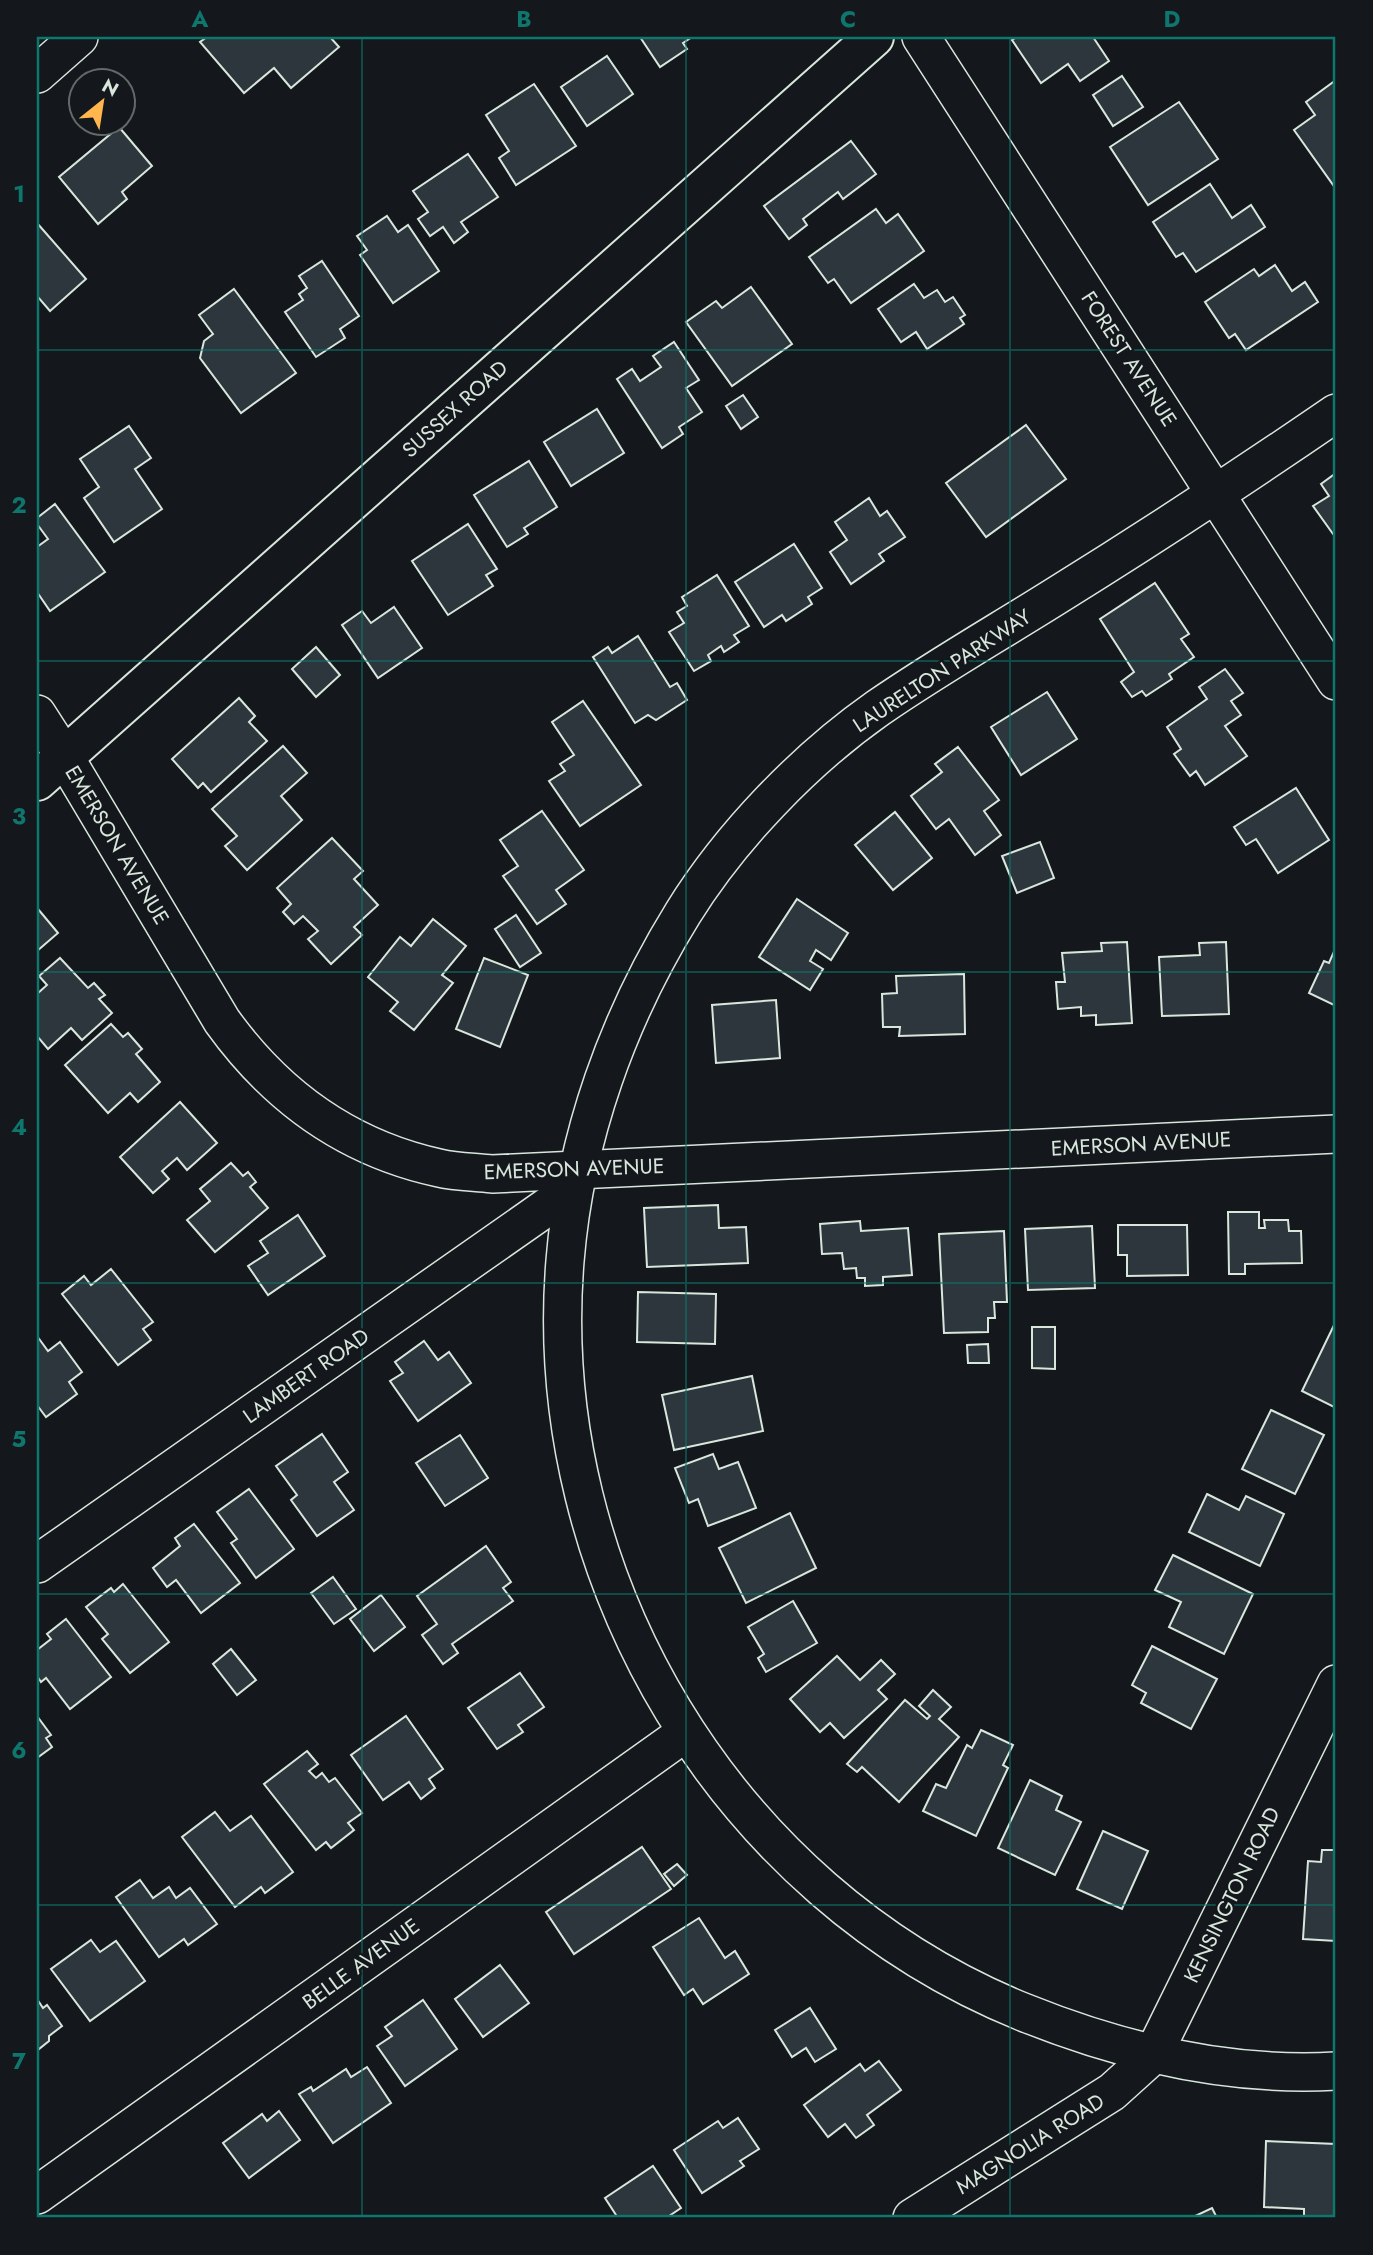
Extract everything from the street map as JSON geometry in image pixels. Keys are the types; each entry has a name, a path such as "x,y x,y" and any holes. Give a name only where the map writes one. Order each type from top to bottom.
{"street":[{"path":"37,74 79,37"},
{"name":"SUSSEX ROAD","path":"51,768 874,37"},
{"name":"FOREST AVENUE","path":"921,37 1336,681"},
{"name":"LAURELTON PARKWAY","path":"1336,413 1217,495 877,709 805,767 751,824 687,907 647,975 610,1058 583,1146 576,1180 565,1263 563,1355 573,1446 590,1523 620,1610 660,1692 685,1733 732,1796 784,1855 854,1915 918,1960 987,1998 1072,2032 1153,2055 1239,2068 1336,2071"},
{"name":"EMERSON AVENUE","path":"37,714 51,768 245,1053 282,1090 330,1125 377,1149 439,1168 576,1180 1336,1134"},
{"name":"LAMBERT ROAD","path":"37,1563 576,1180"},
{"name":"KENSINGTON ROAD","path":"1112,2092 1153,2055 1336,1684"},
{"name":"BELLE AVENUE","path":"37,2195 685,1733"},
{"name":"MAGNOLIA ROAD","path":"912,2218 1112,2092"}],"building":[{"path":"207,37 330,37 339,47 291,88 274,68 244,93 200,42"},
{"path":"640,37 692,37 683,43 687,49 660,67"},
{"path":"1017,37 1093,37 1109,61 1080,81 1068,64 1041,83 1012,40"},
{"path":"607,56 633,94 587,126 561,87"},
{"path":"1122,76 1143,107 1113,126 1093,95"},
{"path":"1336,80 1336,189 1294,130 1315,115 1306,102"},
{"path":"534,84 576,146 516,185 499,158 509,151 486,115"},
{"path":"1179,102 1218,159 1148,205 1110,147"},
{"path":"108,136 127,136 152,166 122,192 127,199 98,224 59,177"},
{"path":"851,141 876,174 843,199 838,192 803,219 807,225 789,239 764,206"},
{"path":"468,154 498,197 461,222 468,232 454,243 443,227 430,236 418,219 428,212 413,191"},
{"path":"1210,184 1232,218 1251,205 1265,227 1196,272 1183,253 1176,257 1153,222"},
{"path":"876,209 886,223 898,214 924,251 851,303 834,279 828,283 809,257"},
{"path":"387,216 398,232 408,225 439,271 393,303 360,255 367,250 357,236"},
{"path":"37,223 86,279 50,311 37,296"},
{"path":"322,261 359,316 340,329 345,338 316,357 285,312 303,300 299,294 307,288 299,276"},
{"path":"1275,265 1292,291 1305,282 1318,302 1246,350 1235,334 1229,338 1205,302 1254,269 1259,276"},
{"path":"914,284 924,298 937,290 945,302 953,297 965,315 960,318 964,324 927,349 916,332 901,342 878,309"},
{"path":"751,287 792,344 732,386 686,322 716,301 722,308"},
{"path":"234,289 296,373 241,413 200,358 204,341 213,334 199,315"},
{"path":"674,342 699,380 686,388 702,412 679,427 683,434 662,448 617,379 632,369 640,381 661,367 653,356"},
{"path":"743,395 758,417 741,429 726,406"},
{"path":"597,409 624,453 571,486 544,442"},
{"path":"1026,425 1066,479 986,537 946,483"},
{"path":"129,426 151,458 135,469 162,509 114,542 84,498 99,487 80,459"},
{"path":"529,461 557,507 524,528 528,534 507,547 474,495"},
{"path":"1336,473 1336,532 1333,534 1313,506 1329,496 1321,484"},
{"path":"869,498 880,516 887,511 905,537 879,554 884,561 851,584 830,552 847,540 835,522"},
{"path":"55,504 105,572 50,611 37,592 37,547 48,539 37,524 37,518"},
{"path":"468,524 497,569 486,575 493,586 448,615 412,561"},
{"path":"794,544 822,588 808,597 812,604 786,621 782,615 764,627 735,582"},
{"path":"717,575 749,626 734,635 739,642 724,652 721,646 708,655 711,661 694,671 669,632 684,623 677,612 687,606 682,597"},
{"path":"1155,583 1189,634 1181,639 1194,657 1169,674 1172,679 1146,696 1142,691 1132,697 1121,682 1134,672 1100,619"},
{"path":"394,607 422,648 378,678 342,625 362,611 371,623"},
{"path":"638,636 670,687 677,683 687,700 656,720 648,715 635,723 593,657 608,647 612,653"},
{"path":"316,647 340,675 316,697 292,669"},
{"path":"1225,669 1243,693 1231,701 1241,715 1225,726 1247,756 1205,785 1196,771 1190,776 1174,754 1181,749 1167,727 1207,699 1199,687"},
{"path":"1047,692 1077,739 1021,775 991,727"},
{"path":"239,698 255,716 249,722 267,741 211,792 203,783 198,788 172,759"},
{"path":"583,701 641,785 580,826 549,781 565,771 560,764 574,755 552,722"},
{"path":"283,746 307,773 281,796 302,820 247,870 225,846 237,836 212,809"},
{"path":"958,747 999,800 984,811 1001,835 975,855 949,819 936,829 911,796 942,772 935,764"},
{"path":"1296,788 1329,840 1278,873 1256,839 1246,845 1234,827"},
{"path":"542,811 584,870 556,890 566,904 537,924 503,876 518,866 500,840"},
{"path":"895,812 932,858 893,890 855,845"},
{"path":"332,838 363,871 354,879 378,905 354,927 362,935 331,964 308,939 318,931 303,916 294,924 283,912 291,904 277,888"},
{"path":"1040,842 1054,878 1017,893 1002,856"},
{"path":"797,899 848,933 831,960 816,950 810,961 823,969 810,990 759,957"},
{"path":"37,910 58,933 37,951"},
{"path":"516,915 541,953 520,967 495,929"},
{"path":"433,919 466,946 442,975 453,983 414,1030 390,1011 398,1002 368,977 400,937 411,946"},
{"path":"1127,942 1132,1023 1096,1025 1096,1015 1081,1016 1081,1007 1058,1009 1056,982 1065,982 1062,953 1102,951 1101,943"},
{"path":"1226,942 1229,1014 1162,1016 1159,957 1200,955 1199,943"},
{"path":"1336,947 1336,1006 1309,993 1324,961 1329,963"},
{"path":"60,958 88,988 94,983 105,995 99,999 112,1013 82,1040 71,1028 48,1049 37,1036 37,994 47,985 39,976"},
{"path":"484,958 528,975 500,1047 456,1029"},
{"path":"964,974 965,1034 899,1036 900,1027 883,1027 882,994 897,993 896,976"},
{"path":"776,1000 780,1058 716,1063 712,1005"},
{"path":"111,1024 123,1037 128,1033 142,1049 136,1054 160,1082 138,1102 130,1093 108,1113 65,1065"},
{"path":"180,1102 217,1143 187,1170 177,1158 162,1171 169,1179 153,1193 120,1157"},
{"path":"231,1163 243,1176 248,1172 256,1182 250,1187 268,1208 215,1252 187,1220 210,1201 200,1189"},
{"path":"718,1205 719,1228 746,1227 748,1263 647,1267 644,1208"},
{"path":"1228,1212 1259,1212 1259,1228 1265,1228 1264,1220 1288,1220 1289,1231 1301,1231 1302,1263 1245,1264 1245,1274 1229,1274"},
{"path":"298,1215 325,1256 268,1295 248,1266 268,1253 260,1241"},
{"path":"860,1221 861,1231 908,1228 912,1275 883,1277 883,1285 865,1286 865,1278 857,1278 856,1268 844,1269 842,1253 822,1254 820,1224"},
{"path":"1118,1225 1187,1225 1188,1275 1127,1276 1127,1255 1118,1255"},
{"path":"1092,1226 1095,1288 1028,1290 1025,1229"},
{"path":"1004,1231 1007,1302 994,1302 995,1318 988,1318 988,1332 944,1333 939,1234"},
{"path":"111,1269 153,1322 143,1329 151,1340 118,1365 62,1294 84,1276 91,1285"},
{"path":"638,1292 716,1294 715,1344 637,1342"},
{"path":"1336,1321 1336,1408 1302,1391"},
{"path":"1032,1327 1055,1327 1055,1369 1032,1368"},
{"path":"37,1336 48,1351 60,1342 82,1372 69,1382 77,1394 46,1417 37,1405"},
{"path":"424,1341 438,1360 449,1352 471,1383 418,1421 390,1381 403,1373 395,1362"},
{"path":"988,1344 989,1363 968,1363 967,1345"},
{"path":"752,1376 763,1431 674,1450 662,1395"},
{"path":"1271,1410 1324,1435 1295,1494 1242,1469"},
{"path":"322,1434 348,1472 334,1482 354,1510 317,1536 291,1500 297,1495 276,1466"},
{"path":"460,1435 488,1478 445,1506 416,1463"},
{"path":"713,1454 719,1469 738,1462 756,1508 708,1526 698,1499 689,1503 675,1468"},
{"path":"249,1489 294,1549 256,1578 231,1543 237,1539 217,1512"},
{"path":"1207,1494 1239,1510 1246,1496 1284,1514 1260,1566 1189,1532"},
{"path":"790,1513 816,1568 746,1603 719,1548"},
{"path":"194,1524 240,1583 201,1613 176,1580 167,1587 153,1568 180,1546 175,1538"},
{"path":"486,1546 511,1582 503,1588 513,1601 452,1644 458,1653 443,1664 422,1635 437,1624 417,1596"},
{"path":"1173,1555 1253,1594 1224,1654 1169,1627 1181,1602 1155,1590"},
{"path":"333,1577 356,1609 334,1624 311,1593"},
{"path":"123,1584 169,1642 130,1673 102,1639 108,1634 86,1607 111,1588 114,1592"},
{"path":"381,1595 405,1627 374,1651 350,1619"},
{"path":"793,1601 817,1643 766,1672 758,1658 764,1654 748,1627"},
{"path":"66,1619 111,1677 70,1709 46,1678 41,1682 37,1676 37,1650 51,1639 47,1634"},
{"path":"1152,1646 1217,1679 1191,1729 1141,1703 1146,1693 1132,1685"},
{"path":"231,1649 256,1680 237,1695 213,1664"},
{"path":"837,1656 860,1680 881,1660 895,1674 878,1690 887,1699 844,1738 830,1723 820,1732 790,1699"},
{"path":"520,1673 544,1707 518,1725 523,1732 497,1749 468,1708"},
{"path":"933,1690 951,1707 939,1719 959,1737 899,1802 862,1767 857,1772 847,1764 905,1700 927,1719 930,1716 919,1706"},
{"path":"37,1716 51,1735 46,1738 52,1747 37,1758"},
{"path":"406,1716 443,1769 429,1779 435,1788 421,1799 409,1782 383,1800 351,1755"},
{"path":"981,1730 1013,1745 1003,1765 1008,1768 976,1836 923,1811 936,1784 946,1788 967,1745 972,1748"},
{"path":"307,1751 318,1764 309,1771 316,1778 322,1773 329,1782 335,1778 362,1813 348,1823 354,1830 331,1848 326,1842 316,1850 264,1784"},
{"path":"1030,1780 1062,1796 1056,1810 1081,1822 1055,1875 998,1848"},
{"path":"215,1812 230,1831 251,1816 293,1872 265,1893 261,1887 235,1907 182,1837"},
{"path":"1103,1831 1148,1851 1122,1909 1077,1889"},
{"path":"642,1847 671,1889 574,1954 546,1912"},
{"path":"1322,1850 1336,1850 1336,1941 1303,1939 1308,1861 1321,1862"},
{"path":"677,1864 687,1875 674,1886 664,1874"},
{"path":"140,1880 153,1898 169,1887 176,1898 190,1888 217,1924 188,1945 184,1939 159,1957 116,1897"},
{"path":"699,1918 725,1958 735,1951 749,1974 703,2004 693,1989 684,1995 653,1947"},
{"path":"91,1940 100,1952 116,1941 145,1981 90,2021 51,1969"},
{"path":"500,1965 529,2003 483,2037 455,1999"},
{"path":"37,1999 43,2008 47,2005 62,2026 49,2036 49,2041 39,2049 37,2048"},
{"path":"423,2000 457,2049 405,2086 377,2046 392,2036 385,2027"},
{"path":"810,2008 836,2049 815,2062 806,2048 792,2057 775,2030"},
{"path":"879,2061 901,2090 867,2115 874,2125 856,2138 845,2124 828,2137 804,2105 860,2064 865,2071"},
{"path":"367,2067 391,2103 333,2143 299,2094 311,2087 313,2091 346,2069 351,2077"},
{"path":"279,2111 300,2140 249,2178 223,2143 262,2114 267,2121"},
{"path":"738,2118 759,2149 740,2161 744,2166 702,2193 674,2150 718,2121 723,2128"},
{"path":"1266,2141 1336,2144 1336,2218 1304,2218 1304,2209 1264,2207"},
{"path":"653,2166 681,2208 666,2218 618,2218 605,2198"},
{"path":"1212,2208 1217,2218 1191,2218"}]}
